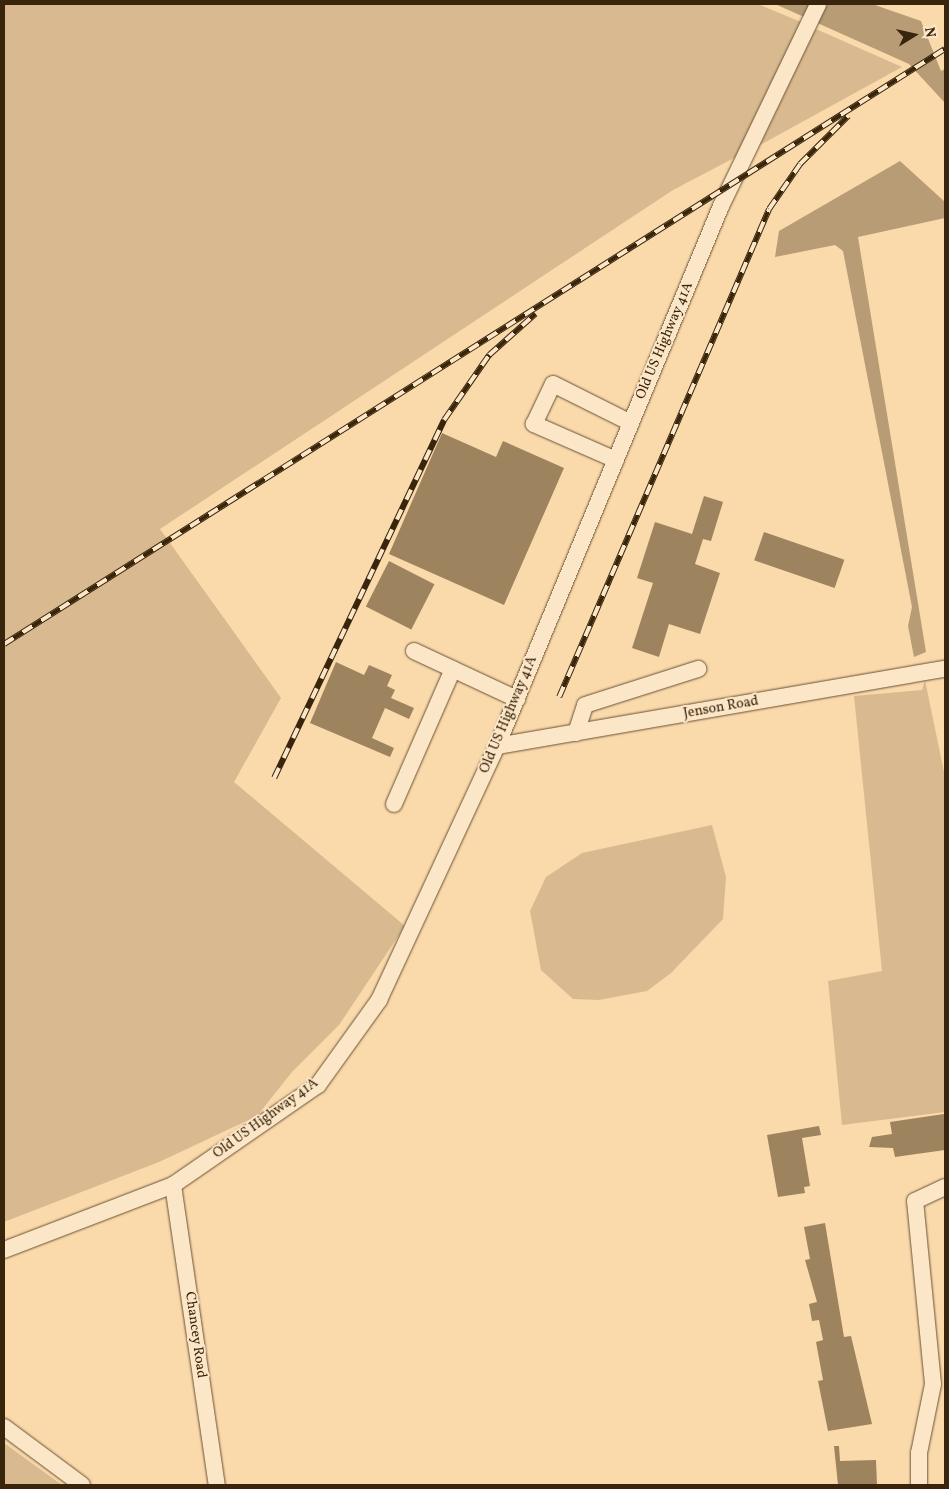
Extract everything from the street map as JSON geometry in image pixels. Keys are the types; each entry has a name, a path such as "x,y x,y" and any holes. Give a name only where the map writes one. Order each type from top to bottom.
{"street":[{"name":"Old US Highway 41A","path":"4,1250 172,1185 318,1085 379,1000 497,746 722,206 818,4"},
{"path":"616,460 534,424 553,384 631,423"},
{"path":"414,651 517,699"},
{"path":"394,804 453,669"},
{"path":"576,733 585,705 698,669"},
{"name":"Jenson Road","path":"497,746 945,669"},
{"name":"Chancey Road","path":"172,1185 217,1485"},
{"path":"919,1485 919,1453 933,1384 914,1201 945,1187"},
{"path":"4,1427 82,1485"}],"shaded area":[{"path":"758,4 801,22 736,157 673,190 160,529 281,698 234,782 405,926 339,1025 292,1072 257,1116 159,1162 4,1222 4,5"},
{"path":"775,4 872,4 921,21 941,71 945,69 945,103 909,64"},
{"path":"816,29 902,67 760,145 811,38"},
{"path":"900,161 945,202 945,218 858,237 926,652 914,657 908,626 912,607 843,251 835,245 775,257 779,231"},
{"path":"925,680 945,777 945,1112 842,1125 828,981 882,971 854,696 922,690"},
{"path":"712,825 726,877 723,919 671,973 647,991 599,1000 573,999 541,970 530,911 546,877 582,853"},
{"path":"4,1443 62,1485 4,1485"}],"building":[{"path":"442,433 496,457 503,441 564,468 504,605 389,554"},
{"path":"704,496 723,502 711,541 703,539 695,564 720,573 700,634 669,624 659,657 632,648 653,583 637,578 655,522 692,534"},
{"path":"764,532 844,560 835,588 754,560"},
{"path":"389,561 434,584 411,630 366,606"},
{"path":"336,662 364,675 369,665 392,675 387,686 395,690 391,698 414,708 409,719 385,708 372,738 394,748 390,757 310,723"},
{"path":"944,1114 945,1150 895,1157 893,1148 869,1147 872,1137 892,1134 890,1122"},
{"path":"819,1126 821,1135 802,1138 810,1186 804,1187 805,1193 778,1197 767,1135"},
{"path":"825,1223 844,1337 851,1336 872,1424 828,1431 818,1381 823,1380 816,1342 823,1340 819,1320 812,1321 809,1304 817,1302 805,1260 810,1259 804,1227"},
{"path":"834,1446 839,1446 840,1461 876,1460 877,1485 838,1485"}],"railway":[{"path":"4,644 945,49"},
{"path":"559,697 769,209 800,164 848,116"},
{"path":"274,778 444,420 489,355 535,314"}]}
